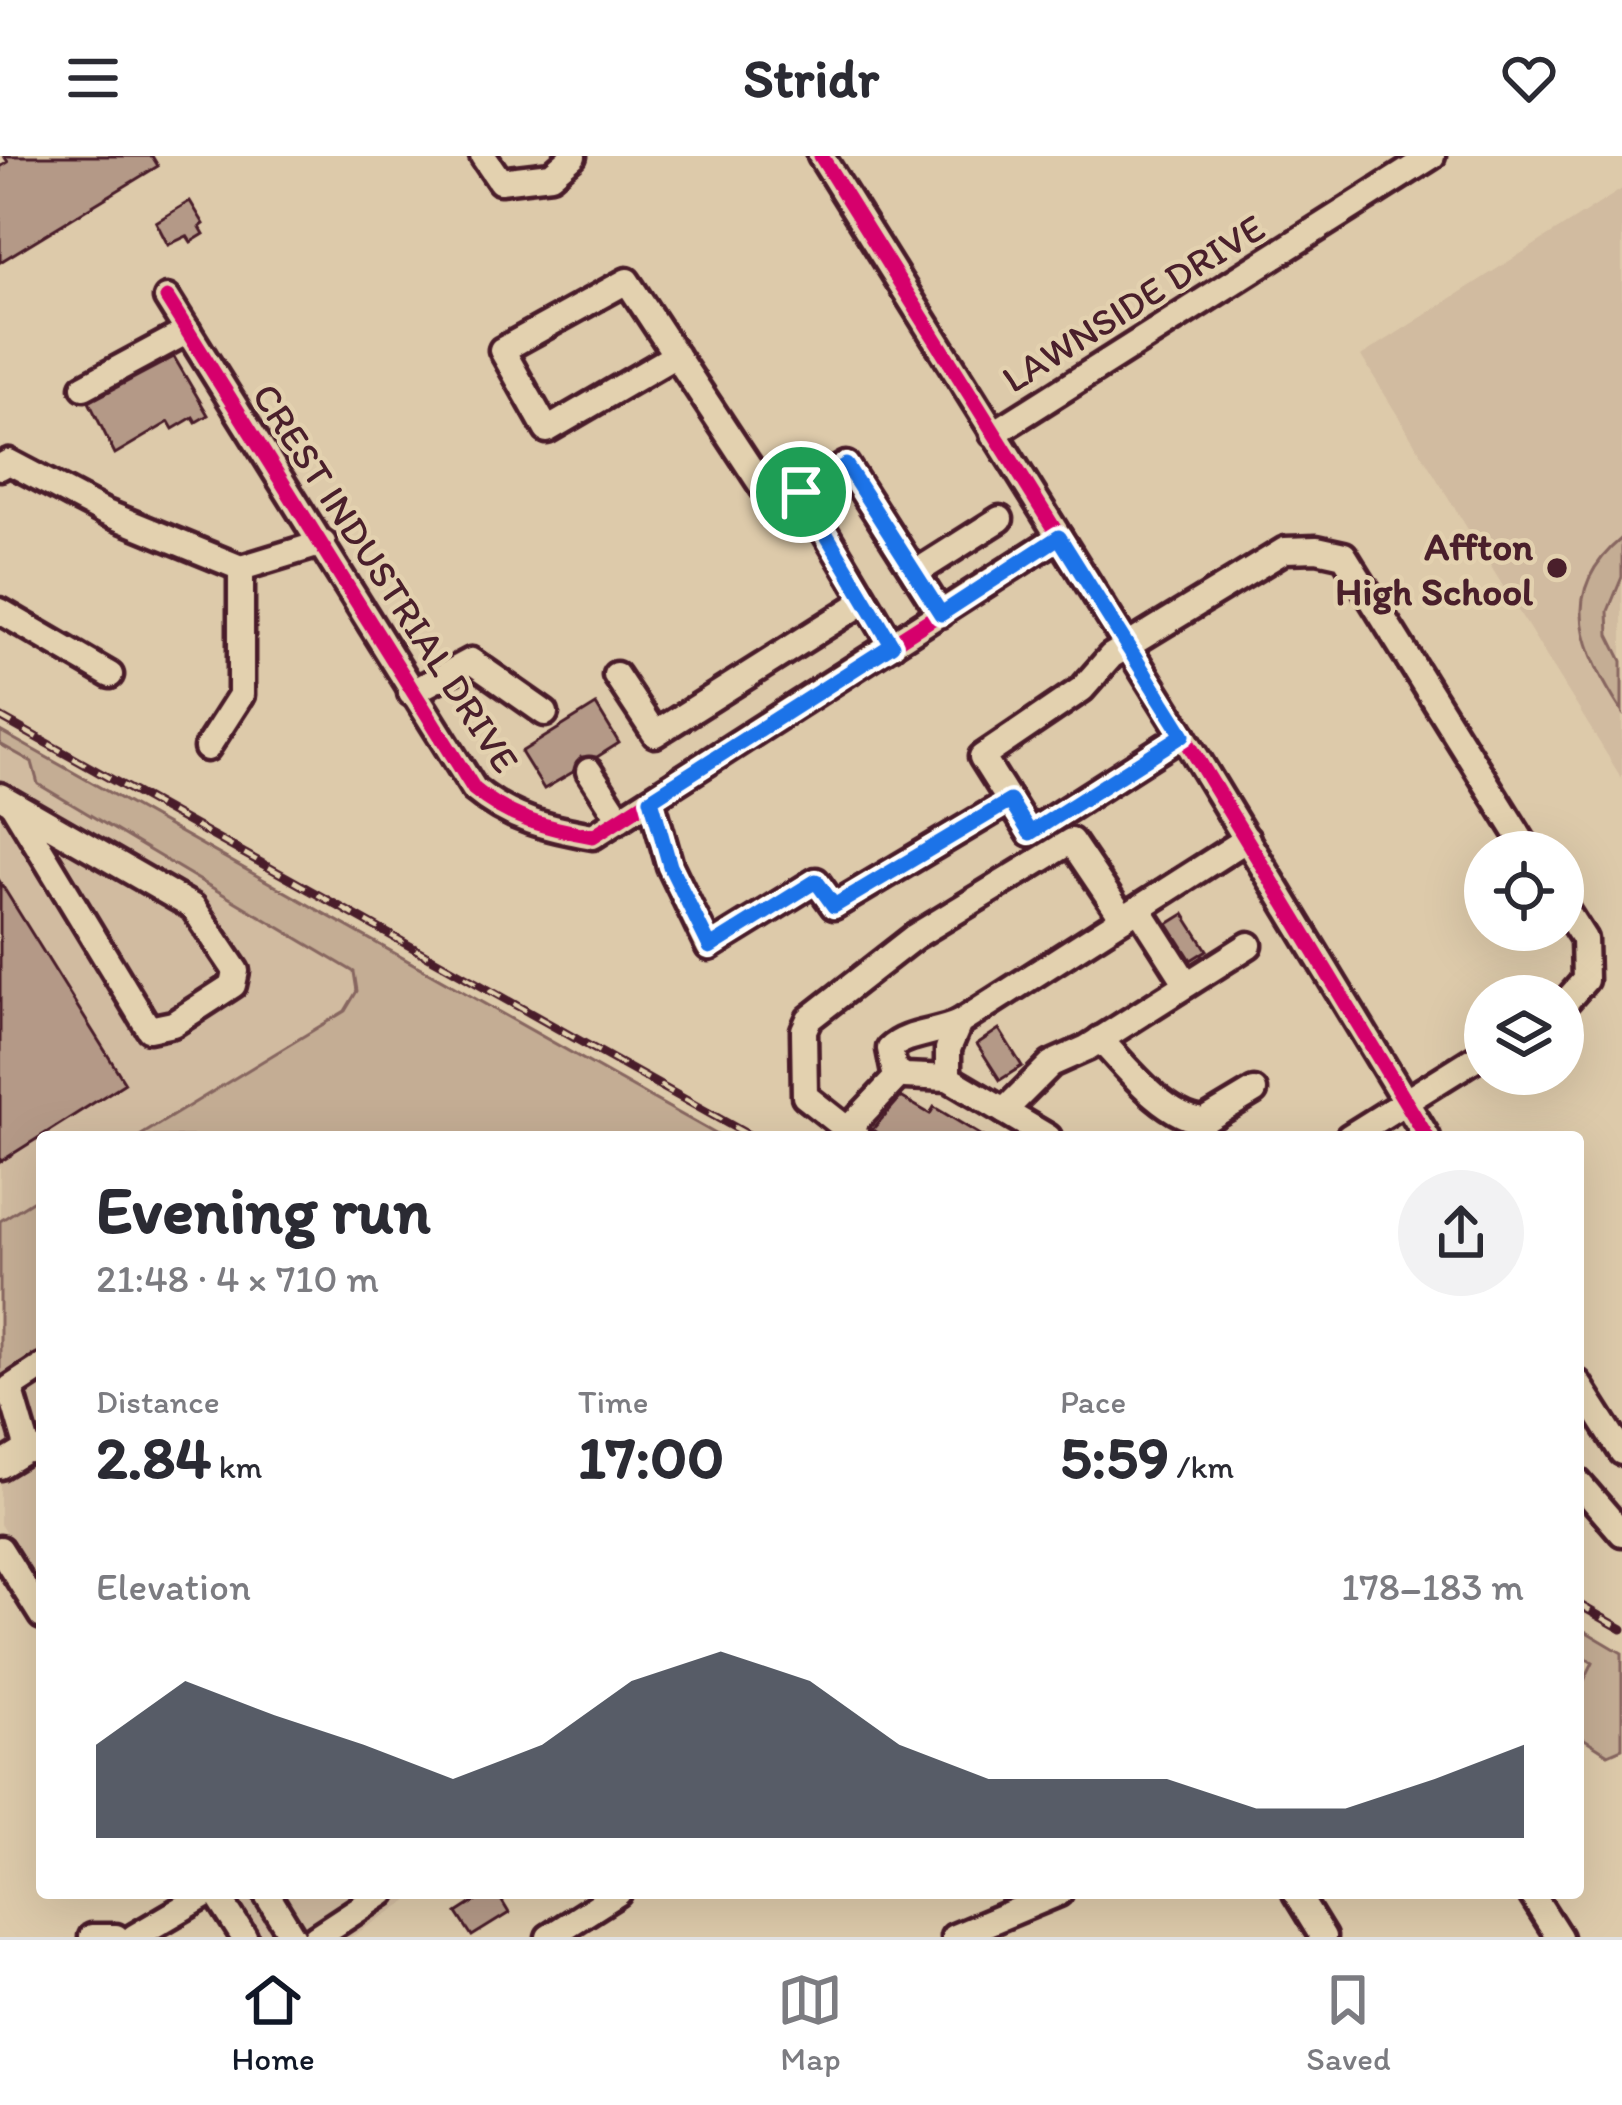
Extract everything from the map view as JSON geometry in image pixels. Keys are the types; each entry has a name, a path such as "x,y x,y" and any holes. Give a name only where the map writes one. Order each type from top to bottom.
{"street":[{"path":"483,156 500,181 551,176 574,156"},
{"path":"820,156 1183,735 1423,1131"},
{"name":"LAWNSIDE DRIVE","path":"994,434 1432,156"},
{"path":"676,355 548,430 502,350 627,281 676,355 764,489 779,502 846,465 941,614"},
{"name":"CREST INDUSTRIAL DRIVE","path":"167,298 474,789 527,823 593,836 620,819"},
{"path":"84,387 188,331"},
{"path":"0,467 9,463 104,512 241,568 322,543"},
{"path":"801,492 892,645"},
{"path":"915,573 1000,519"},
{"path":"589,771 620,819 1059,537"},
{"path":"1183,735 1030,833 982,757 1082,689 1111,656 1285,550 1317,549 1344,555 1516,831"},
{"path":"207,748 241,694 241,568"},
{"path":"616,675 655,734 865,601"},
{"path":"0,611 110,675"},
{"path":"411,692 471,661 545,712"},
{"path":"651,799 670,866 710,947 816,881 834,906 1010,801"},
{"path":"6,800 194,907 236,971 233,985 173,1024 149,1029 6,800"},
{"path":"899,1075 890,1058 896,1042 908,1036 932,1036 959,1023 1247,839"},
{"path":"849,1131 805,1096 808,1019 914,937 1071,842 1187,984"},
{"path":"1584,939 1584,981"},
{"path":"1004,1112 1051,1064 1100,1039 1249,945"},
{"path":"948,1078 948,1049 959,1023"},
{"path":"1100,1039 1152,1093 1207,1129 1254,1090"},
{"path":"1358,1131 1464,1065"},
{"path":"854,1131 899,1075"},
{"path":"899,1075 948,1078 1037,1131"},
{"path":"0,1466 35,1450 10,1388 36,1371"},
{"path":"1584,1392 1622,1452"},
{"path":"1584,1489 1622,1533"},
{"path":"0,1549 36,1606"},
{"path":"134,1937 202,1899"},
{"path":"217,1899 244,1937"},
{"path":"270,1899 293,1937"},
{"path":"316,1937 374,1899"},
{"path":"549,1937 609,1899"},
{"path":"954,1937 1045,1899"},
{"path":"1299,1899 1323,1937"},
{"path":"1535,1899 1559,1937"},
{"path":"92,1937 116,1937"}],"shaded area":[{"name":"Affton High School","path":"1622,189 1622,779 1361,356"},
{"path":"1622,538 1622,577 1608,611 1609,635 1622,661 1622,712 1588,645 1583,601 1588,580 1601,559"},
{"path":"0,731 710,1131 148,1131 345,1011 357,991 354,972 38,784 32,762 0,744"},
{"path":"0,744 32,762 39,785 331,954 354,972 357,991 345,1011 148,1131 36,1131 36,1199 0,1221"},
{"path":"36,1199 36,1357 0,1379 0,1221"},
{"path":"36,1357 36,1581 0,1524 0,1379"},
{"path":"1584,1631 1622,1653 1622,1748 1608,1754 1584,1739 1584,1681 1593,1662 1584,1657"},
{"path":"236,1899 411,1899 351,1937 260,1937"}],"building":[{"path":"4,156 152,156 158,166 0,262 0,167 8,162"},
{"path":"190,201 204,224 200,227 204,234 191,242 187,236 168,245 156,222"},
{"path":"174,357 208,415 196,422 193,417 173,429 169,422 115,454 89,402"},
{"path":"596,705 619,743 597,757 581,757 573,772 544,789 521,752"},
{"path":"0,882 125,1083 49,1131 36,1131 36,1139 0,1162"},
{"path":"1184,914 1207,950 1191,960 1168,924"},
{"path":"999,1029 1022,1066 1000,1080 977,1044"},
{"path":"901,1097 930,1114 934,1107 974,1131 874,1131"},
{"path":"479,1899 501,1899 509,1913 472,1936 457,1913"}],"railway":[{"path":"0,717 741,1131"},
{"path":"1584,1607 1622,1629"}],"cycle path":[{"path":"821,156 1183,735 1423,1131"},
{"path":"167,298 474,789 501,808 545,826 593,836 1059,537"}],"place":[{"name":"Affton High School","path":"1557,568"}],"route":[{"path":"846,465 941,614 1059,537 1183,735 1030,833 1010,801 834,906 816,881 710,947 670,866 651,799 892,645 801,492 846,465"}]}
